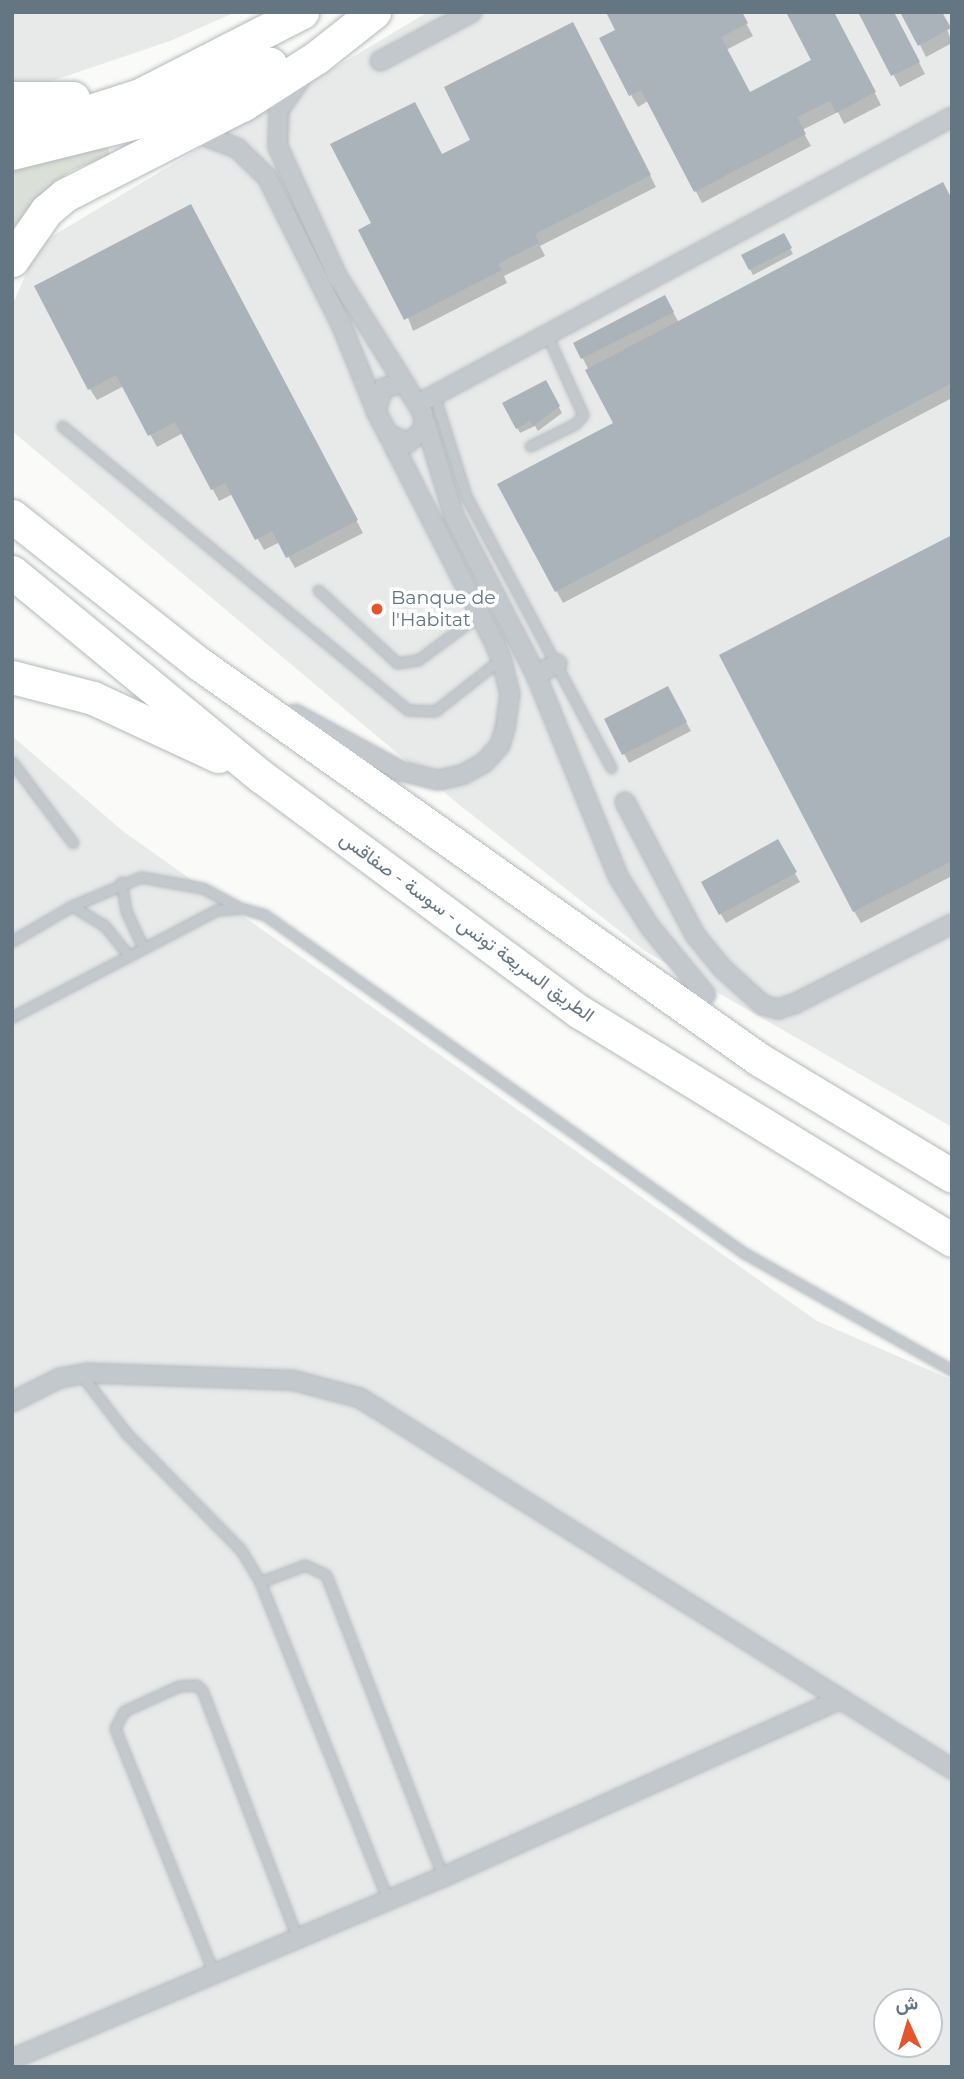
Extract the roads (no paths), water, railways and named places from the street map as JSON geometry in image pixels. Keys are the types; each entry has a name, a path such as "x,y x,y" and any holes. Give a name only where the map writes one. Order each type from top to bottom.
{"highway":[{"path":"12,126 84,113 140,95 302,12"},
{"path":"12,153 108,131 186,104 266,66 357,12"},
{"path":"12,260 46,211 65,195 190,131 317,57 374,12"},
{"path":"12,98 69,99 210,60"},
{"path":"12,516 201,664 760,1060 952,1176"},
{"name":"الطريق السريعة تونس - سوسة - صفاقس","path":"12,572 262,777 580,1012 952,1240"},
{"path":"12,677 93,698 262,777"},
{"path":"706,995 760,1060"}],"street":[{"path":"380,61 472,12"},
{"path":"317,57 279,110 278,147 337,276 404,383 427,401"},
{"path":"427,401 952,117"},
{"path":"190,131 237,148 267,177 295,224 376,411 501,659 510,694 500,745 474,770 438,780 401,771 201,664"},
{"path":"376,411 383,388 404,383"},
{"path":"388,434 400,443 415,440 425,421 427,401"},
{"path":"425,421 466,543 536,675 619,878 650,928 706,995"},
{"path":"536,675 557,664"},
{"path":"625,802 695,935 722,968 763,1005 778,1009 796,1003 952,923"},
{"path":"12,1402 80,1373 292,1380 360,1398 952,1769"},
{"path":"12,2059 213,1971 443,1877 841,1699"}],"lane":[{"path":"530,446 575,424 583,415 582,403 548,337"},
{"path":"427,401 466,496 611,768"},
{"path":"62,426 408,710 435,711 501,659"},
{"path":"318,590 397,663 418,660 480,614"},
{"path":"12,762 73,842"},
{"path":"12,941 72,906 121,882 141,877 182,882 241,908 265,915 744,1253 952,1370"},
{"path":"121,882 126,911 143,947"},
{"path":"72,906 104,925 128,955"},
{"path":"12,1017 216,910 241,908"},
{"path":"80,1373 126,1433 220,1525 260,1583 388,1900"},
{"path":"260,1583 305,1565 326,1575 443,1877"},
{"path":"213,1971 114,1728 124,1711 179,1686 196,1685 202,1690 297,1938"}],"place":[{"name":"Banque de l'Habitat","path":"377,609"}]}
